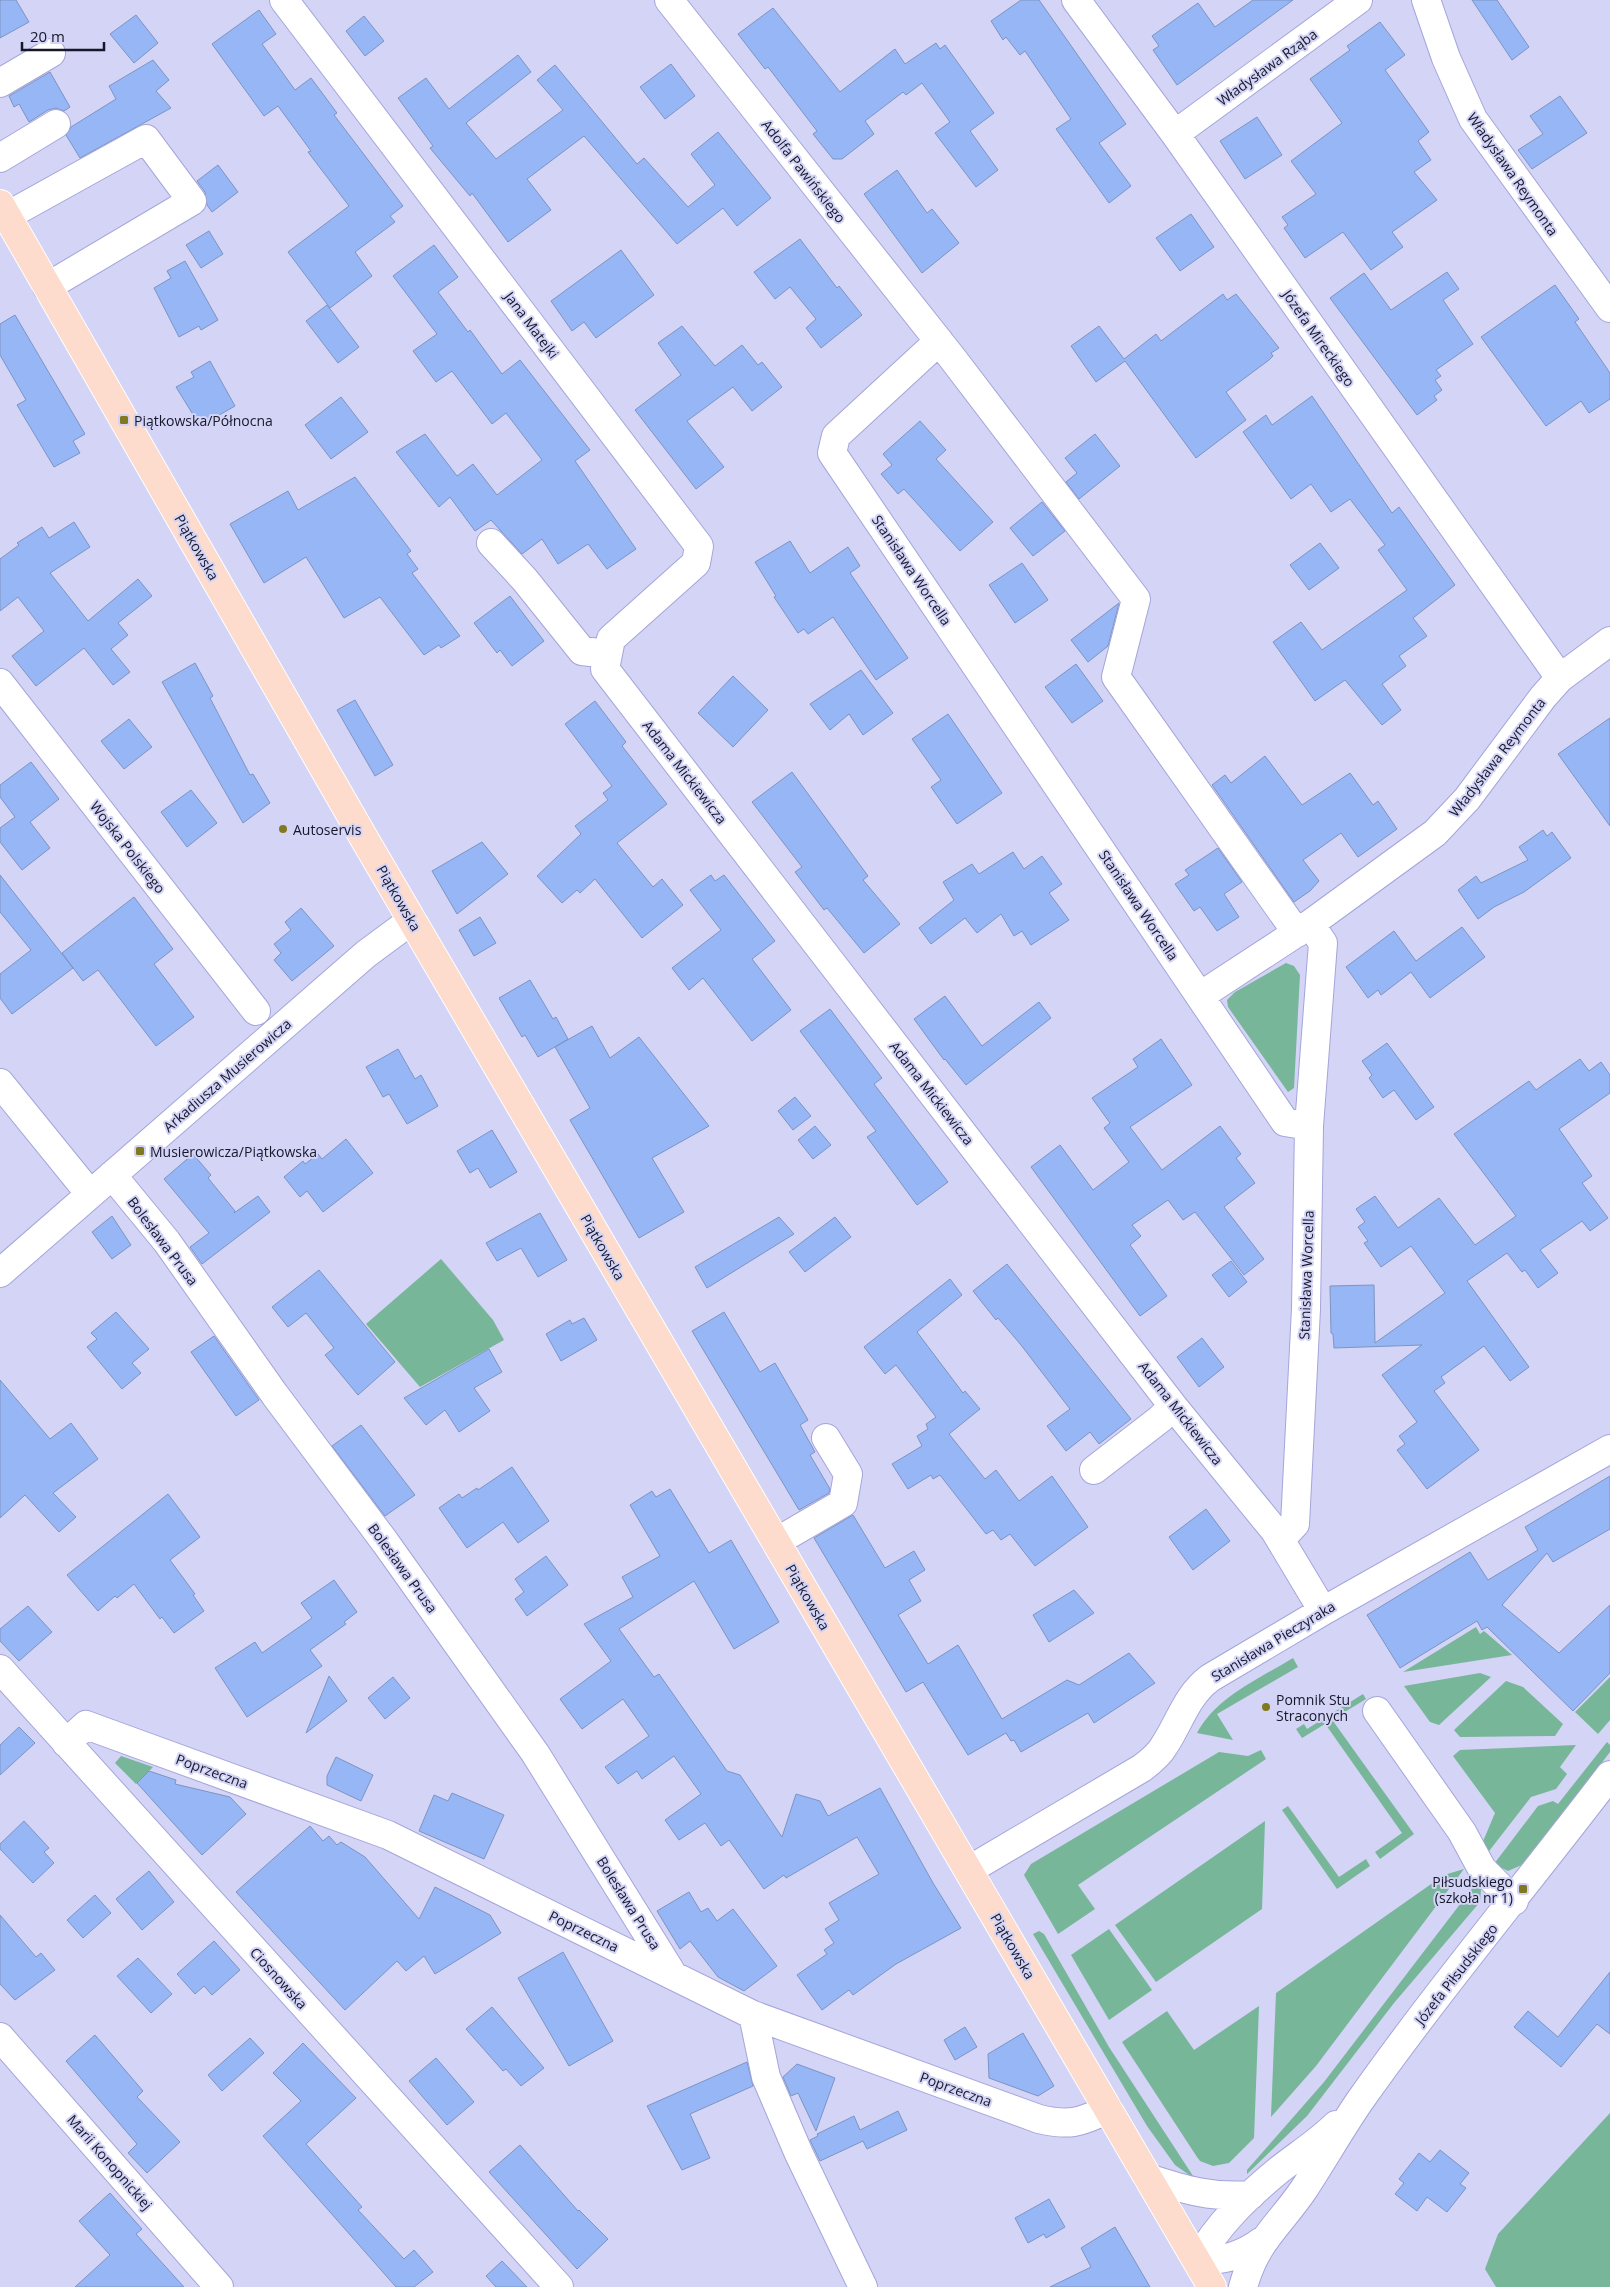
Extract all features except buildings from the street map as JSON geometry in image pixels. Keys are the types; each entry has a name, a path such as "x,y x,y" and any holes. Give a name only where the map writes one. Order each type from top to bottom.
{"main road":[{"name":"Piątkowska","path":"3,210 412,920 1212,2287"}],"street":[{"name":"Jana Matejki","path":"284,0 699,546 696,564 609,647"},
{"name":"Adolfa Pawińskiego","path":"669,0 940,341 1136,599 1116,677 1303,928"},
{"name":"Józefa Mireckiego","path":"1076,0 1175,134 1560,678"},
{"name":"Władysława Rząba","path":"1175,134 1358,0"},
{"name":"Władysława Reymonta","path":"1426,0 1446,58 1473,119 1610,308"},
{"path":"0,83 51,53"},
{"path":"0,158 56,124"},
{"path":"3,210 146,139 192,201 47,286"},
{"name":"Stanisława Worcella","path":"940,341 836,436 832,453 1285,1122 1309,1126 1306,1309 1297,1494 1294,1524 1281,1539"},
{"path":"491,543 525,580 582,651 609,647"},
{"name":"Władysława Reymonta","path":"1200,996 1303,928 1419,846 1452,816 1560,678 1610,641"},
{"name":"Adama Mickiewicza","path":"609,647 605,669 1173,1406 1281,1539 1322,1611"},
{"name":"Wojska Polskiego","path":"0,684 256,1011"},
{"name":"Arkadiusza Musierowicza","path":"0,1273 366,954 412,920"},
{"path":"1303,928 1323,944 1309,1126"},
{"path":"0,1083 90,1194"},
{"name":"Bolesława Prusa","path":"112,1175 167,1242 535,1753 673,1975"},
{"path":"1094,1470 1160,1420 1173,1406"},
{"path":"776,1542 843,1503 848,1474 826,1438"},
{"name":"Stanisława Pieczyraka","path":"969,1870 1142,1768 1165,1746 1190,1697 1199,1686 1322,1611 1610,1449"},
{"name":"Ciosnowska","path":"0,1669 559,2287"},
{"path":"1377,1711 1462,1832 1482,1868 1514,1901"},
{"name":"Poprzeczna","path":"66,1743 86,1725 388,1835 753,2015 1039,2119 1072,2124 1086,2120 1108,2109"},
{"name":"Józefa Piłsudskiego","path":"1262,2241 1303,2190 1359,2103 1447,1984 1514,1901 1610,1775"},
{"path":"753,2015 766,2077 799,2154 863,2287"},
{"name":"Marii Konopnickiej","path":"0,2038 219,2287"},
{"name":"Józefa Piłsudskiego","path":"1197,2261 1211,2236 1251,2194 1328,2133 1359,2103"},
{"path":"1148,2178 1189,2192 1210,2196 1251,2194"},
{"path":"1197,2261 1235,2258 1249,2251 1262,2241"},
{"path":"1243,2287 1251,2261 1262,2241"}],"green space":[{"path":"1286,963 1294,966 1300,975 1294,1088 1288,1092 1228,1007 1227,1000 1235,992"},
{"path":"441,1259 493,1320 504,1340 420,1387 366,1324"},
{"path":"1476,1627 1480,1634 1484,1631 1512,1655 1403,1672"},
{"path":"1293,1658 1298,1667 1217,1714 1233,1740 1197,1733 1205,1720 1227,1699 1253,1681"},
{"path":"1480,1673 1491,1677 1439,1725 1430,1722 1404,1686"},
{"path":"1610,1677 1610,1720 1598,1734 1575,1712"},
{"path":"1506,1681 1523,1687 1563,1724 1555,1736 1460,1737 1454,1730"},
{"path":"1363,1694 1366,1699 1302,1738 1296,1729 1304,1724 1307,1729"},
{"path":"1333,1721 1414,1834 1380,1859 1375,1852 1402,1833 1326,1725"},
{"path":"1607,1742 1610,1745 1610,1752 1524,1864 1508,1871 1494,1864 1538,1806 1553,1801 1558,1804"},
{"path":"1576,1745 1560,1767 1567,1774 1556,1789 1531,1797 1486,1855 1481,1846 1495,1813 1453,1756 1460,1750"},
{"path":"1261,1750 1266,1759 1078,1885 1095,1909 1058,1934 1024,1875 1031,1864 1219,1752 1248,1756"},
{"path":"121,1756 153,1767 136,1784 115,1763"},
{"path":"1288,1806 1339,1877 1366,1859 1370,1866 1337,1889 1282,1810"},
{"path":"1265,1821 1262,1909 1156,1982 1115,1925"},
{"path":"1464,1869 1316,2066 1271,2117 1276,1993 1444,1875"},
{"path":"1477,1882 1481,1889 1480,1902 1394,2003 1307,2116 1247,2174 1247,2170 1324,2082"},
{"path":"1109,1929 1152,1990 1109,2020 1071,1955"},
{"path":"1039,1931 1044,1934 1109,2047 1195,2179 1175,2165 1147,2126 1033,1934"},
{"path":"1259,2006 1254,2138 1229,2163 1213,2166 1200,2161 1197,2157 1122,2042 1167,2011 1194,2050"},
{"path":"1610,2113 1610,2287 1496,2287 1485,2269 1498,2234"}],"place":[{"name":"Piątkowska/Północna","path":"124,420"},
{"name":"Autoservis","path":"283,829"},
{"name":"Musierowicza/Piątkowska","path":"140,1151"},
{"name":"Pomnik Stu Straconych","path":"1266,1707"},
{"name":"Piłsudskiego (szkoła nr 1)","path":"1523,1889"}]}
